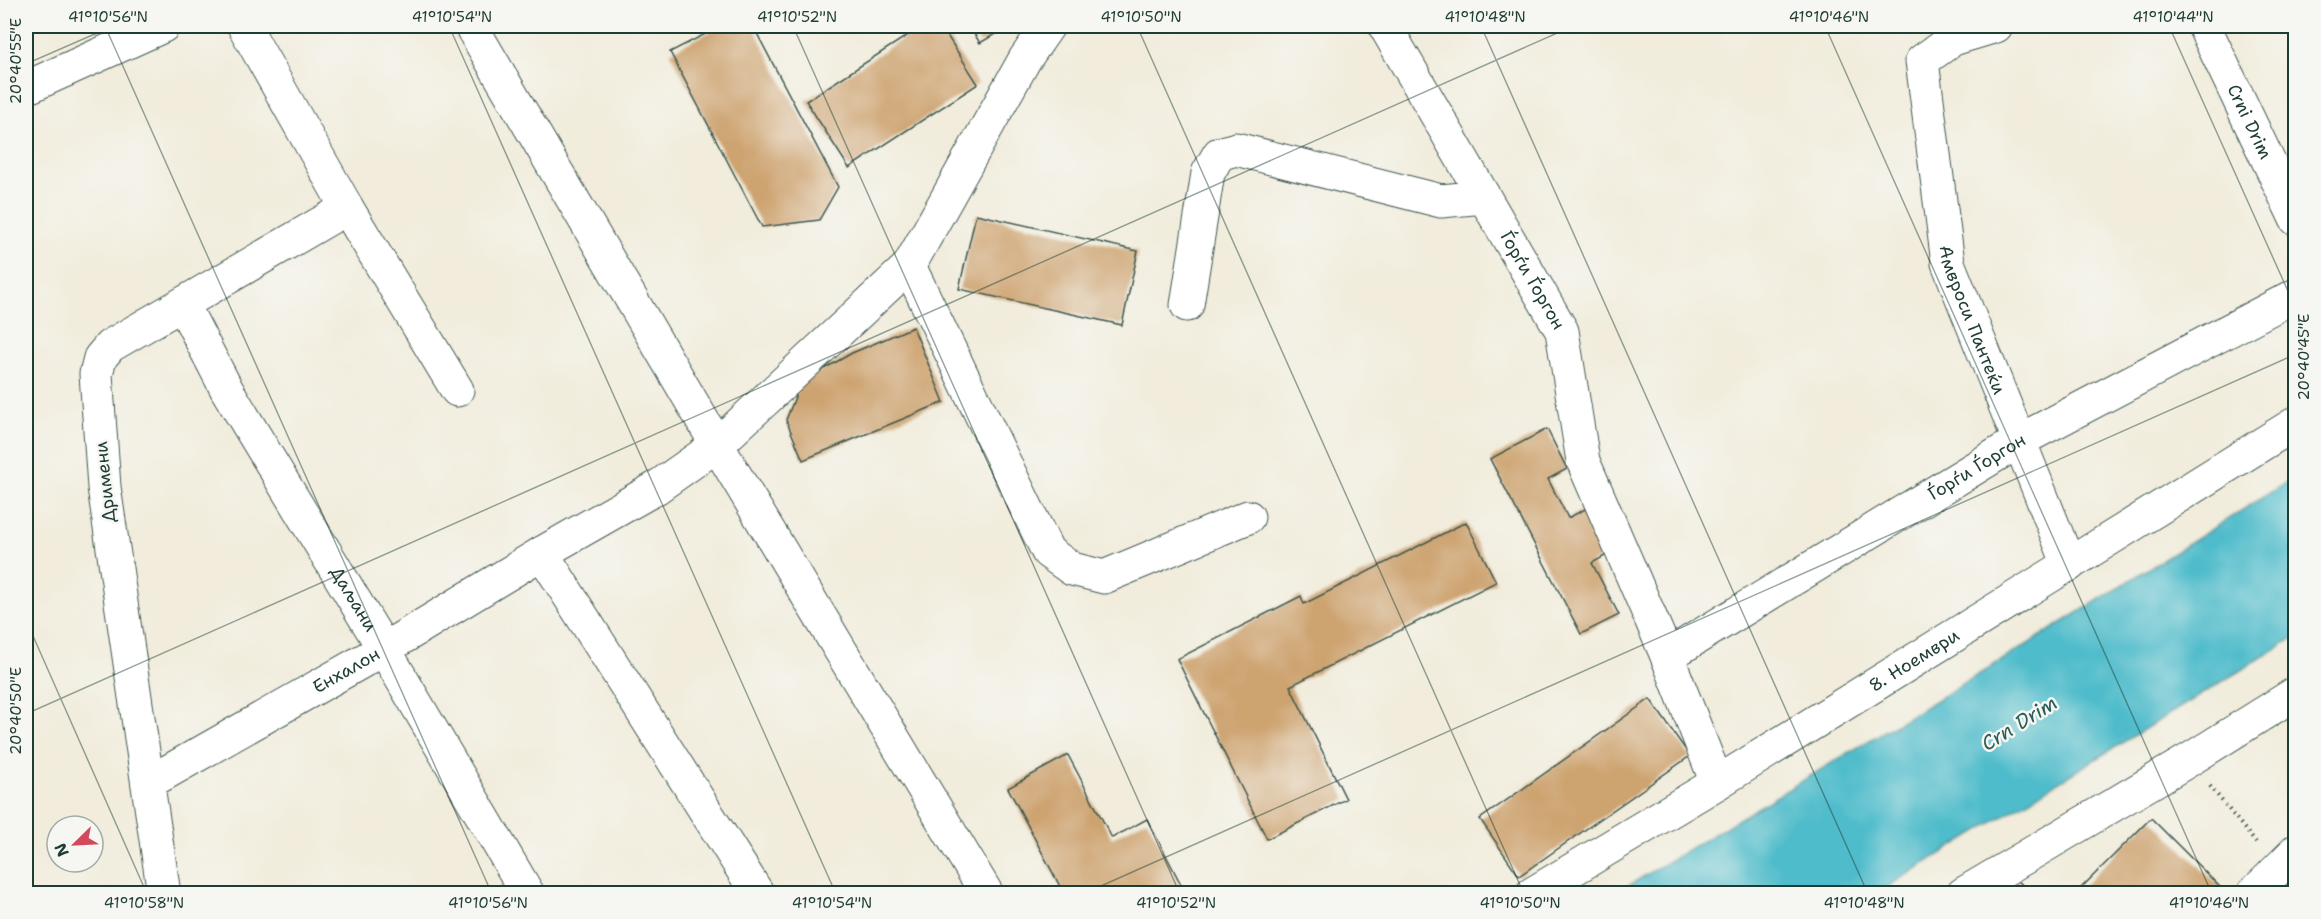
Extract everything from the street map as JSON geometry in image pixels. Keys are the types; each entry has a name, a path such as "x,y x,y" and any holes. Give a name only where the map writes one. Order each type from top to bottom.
{"street":[{"path":"26,87 163,26"},
{"path":"244,26 347,208 457,390"},
{"path":"471,26 717,445 987,894"},
{"name":"Енхалон","path":"148,783 384,649 542,553 656,488 717,445 909,266 1025,59 1048,26"},
{"name":"Ѓорѓи Ѓоргон","path":"1385,26 1562,332 1584,461 1668,656 1717,783"},
{"name":"Амвроси Пантеќи","path":"1996,26 1953,39 1922,61 1948,263 2069,565"},
{"name":"Crni Drim","path":"2204,26 2295,219"},
{"path":"1187,305 1208,173 1219,154 1236,149 1441,201 1484,197"},
{"name":"Дримени","path":"164,894 104,487 96,374 100,358 110,346 347,208"},
{"path":"909,266 1047,552 1072,569 1104,577 1248,517"},
{"name":"Ѓорѓи Ѓоргон","path":"1668,656 2019,441 2295,295"},
{"name":"Даљани","path":"183,305 227,390 384,649 528,894"},
{"name":"8. Ноември","path":"1532,894 1717,783 2295,423"},
{"path":"542,553 750,891"},
{"path":"1963,894 2189,760 2295,693"},
{"path":"2253,894 2286,860"}],"path":[{"path":"2189,760 2286,860"}],"water":[{"name":"Crn Drim","path":"2295,477 2295,637 1877,893 1616,893 2009,656"}],"building":[{"path":"721,26 753,26 838,187 819,220 762,227 670,52"},
{"path":"922,26 941,26 978,84 849,168 806,101"},
{"path":"969,26 1009,26 980,43"},
{"path":"976,214 1138,251 1122,325 959,289"},
{"path":"913,327 944,402 803,460 786,420 801,382 852,353"},
{"path":"1547,429 1567,469 1548,479 1568,518 1591,506 1614,551 1592,563 1619,615 1581,634 1490,459"},
{"path":"1466,522 1496,582 1290,686 1346,799 1267,839 1177,659 1301,596 1304,604"},
{"path":"1650,699 1690,756 1519,876 1480,819"},
{"path":"1068,755 1112,838 1147,819 1186,894 1064,894 1008,788"},
{"path":"2151,818 2220,887 2213,894 2075,894"},
{"path":"2008,870 2026,889 2021,894 1983,894"}]}
